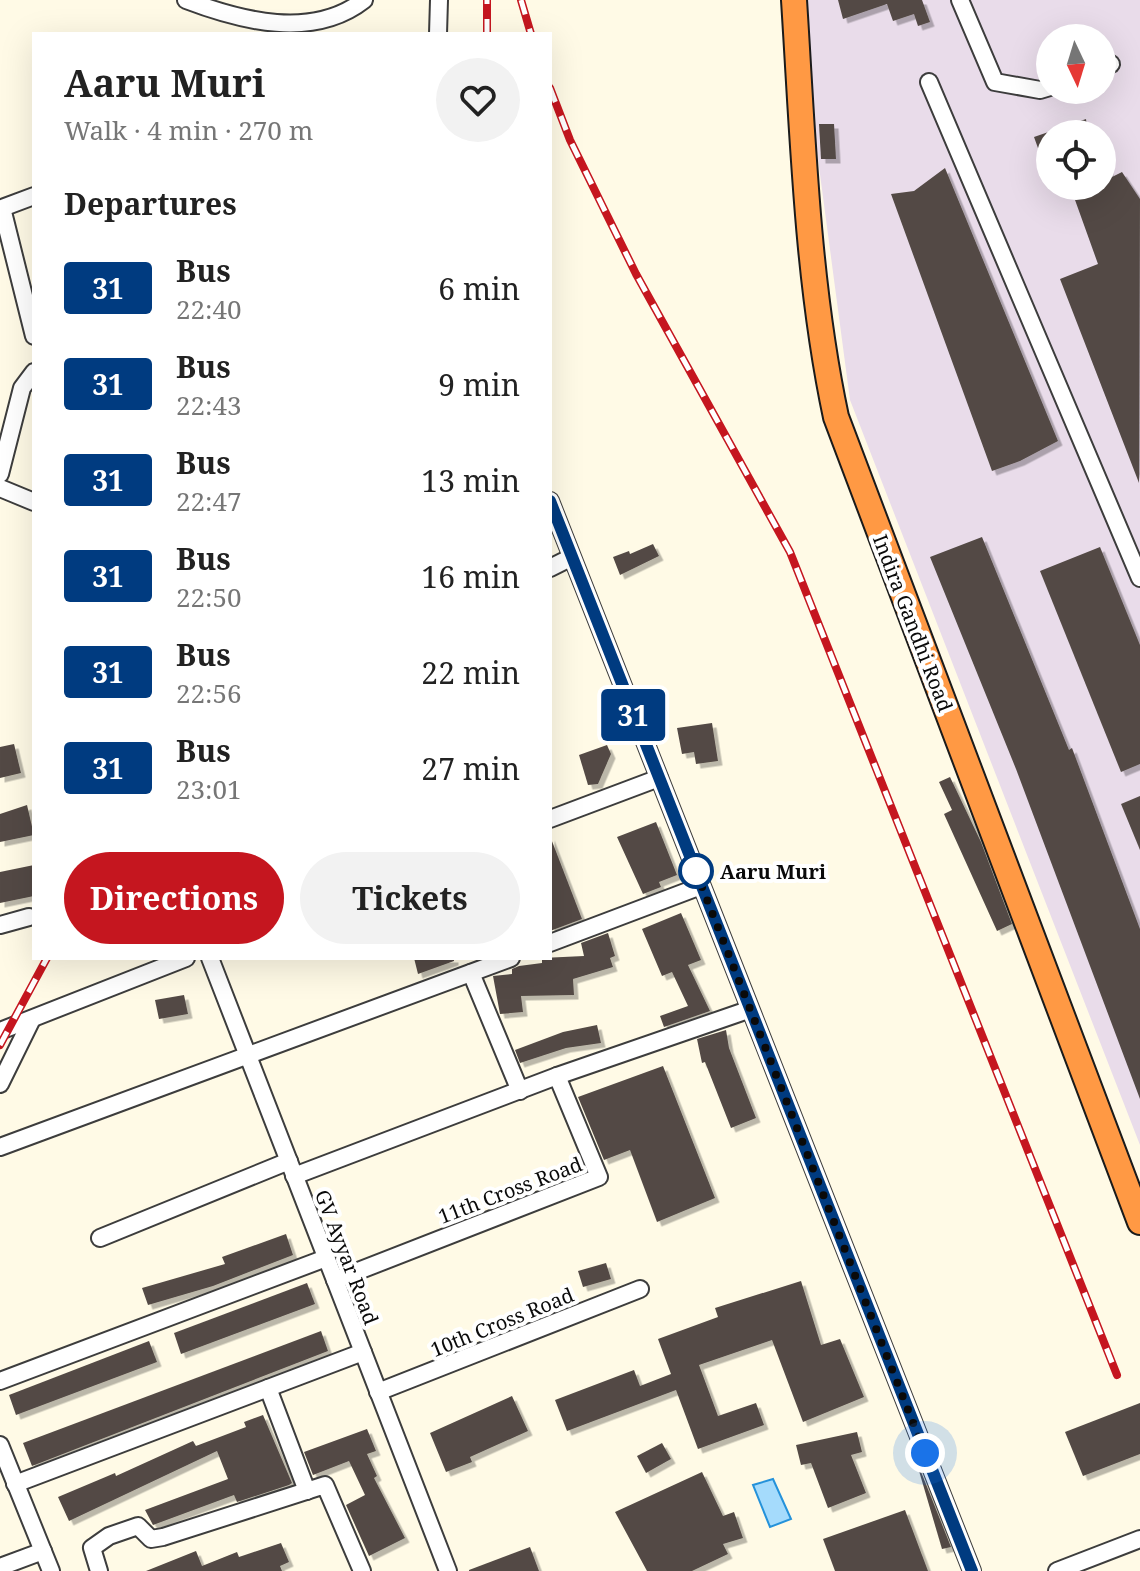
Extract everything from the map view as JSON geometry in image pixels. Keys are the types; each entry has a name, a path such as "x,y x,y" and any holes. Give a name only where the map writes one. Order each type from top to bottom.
{"highway":[{"name":"Indira Gandhi Road","path":"794,0 818,301 825,363 836,417 1140,1222"}],"street":[{"path":"186,0 217,12 289,26 330,18 364,0"},
{"path":"438,32 439,0"},
{"path":"960,0 995,82 1036,89"},
{"path":"929,82 1140,578"},
{"path":"32,197 2,208 32,328"},
{"path":"0,474 22,388 32,375"},
{"path":"0,488 32,501"},
{"path":"552,507 748,1010 972,1571"},
{"path":"552,567 570,558"},
{"path":"552,818 659,778"},
{"path":"552,942 701,886"},
{"path":"0,925 29,917"},
{"path":"0,1031 181,960"},
{"name":"GV Ayyar Road","path":"211,960 448,1571"},
{"path":"0,1147 506,960"},
{"path":"471,973 520,1091"},
{"path":"100,1238 748,1010"},
{"path":"0,1084 32,1019"},
{"name":"11th Cross Road","path":"335,1280 599,1177 557,1076"},
{"path":"0,1381 326,1258"},
{"name":"10th Cross Road","path":"378,1392 640,1289"},
{"path":"15,1484 363,1352"},
{"path":"268,1388 307,1491"},
{"path":"0,1445 4,1467 15,1484 51,1571"},
{"path":"99,1571 92,1548 109,1536 138,1526 151,1539 163,1537 325,1485 362,1571"},
{"path":"1057,1571 1140,1539"},
{"path":"0,1567 43,1551"}],"shaded area":[{"path":"802,0 1140,0 1140,1145 850,400 808,84"}],"water":[{"path":"773,1479 791,1519 770,1527 753,1485"}],"building":[{"path":"838,0 922,0 930,22 918,26 914,14 893,21 887,4 843,19"},
{"path":"819,124 834,124 836,159 821,159"},
{"path":"945,168 1058,441 1020,461 992,471 891,194 914,191"},
{"path":"1122,172 1140,199 1139,483 1060,279 1098,264 1075,200 1116,200 1116,175"},
{"path":"982,537 1069,750 1072,748 1140,929 1140,1099 1016,769 930,557"},
{"path":"653,544 659,556 620,575 613,557 629,551 630,554"},
{"path":"1100,547 1140,645 1140,764 1121,772 1040,571"},
{"path":"712,723 718,761 696,764 694,752 682,754 677,728"},
{"path":"14,744 21,773 0,778 0,747"},
{"path":"607,745 611,754 598,784 588,785 579,755"},
{"path":"950,777 981,842 1012,924 997,931 944,814 952,810 939,782"},
{"path":"1140,796 1140,850 1121,804"},
{"path":"27,805 32,835 0,842 0,814"},
{"path":"656,822 677,875 659,882 661,887 643,894 617,837"},
{"path":"552,841 582,919 552,930"},
{"path":"32,865 32,896 0,903 0,872"},
{"path":"681,913 701,960 688,965 710,1011 664,1027 660,1016 688,1006 672,972 662,976 642,929"},
{"path":"608,933 615,956 610,958 613,967 573,979 574,995 521,996 523,1012 500,1014 493,976 512,974 512,969 519,966 542,963 542,960 552,960 552,958 584,956 581,943"},
{"path":"414,960 454,960 454,961 418,974"},
{"path":"184,995 188,1014 159,1019 155,1000"},
{"path":"597,1025 601,1043 566,1048 520,1063 515,1050 563,1032"},
{"path":"726,1030 729,1048 756,1118 731,1128 705,1062 702,1063 697,1039"},
{"path":"663,1066 715,1198 657,1222 630,1150 604,1160 578,1097"},
{"path":"286,1234 293,1255 213,1286 148,1305 142,1288 225,1264 222,1257"},
{"path":"606,1263 611,1279 583,1287 578,1271"},
{"path":"801,1281 821,1345 840,1339 864,1397 803,1422 772,1340 699,1365 718,1416 756,1403 764,1425 698,1449 676,1390 567,1431 555,1400 634,1370 640,1386 671,1374 658,1339 718,1317 715,1308"},
{"path":"307,1283 315,1304 181,1354 174,1333"},
{"path":"321,1331 328,1351 32,1466 23,1443"},
{"path":"149,1341 157,1362 16,1415 9,1395"},
{"path":"512,1396 528,1431 470,1457 472,1462 446,1472 430,1433"},
{"path":"1140,1403 1140,1454 1083,1476 1065,1432"},
{"path":"263,1415 292,1483 289,1485 237,1502 234,1495 153,1525 145,1510 228,1479 217,1451 69,1521 58,1497 115,1473 116,1476 193,1441 196,1446 246,1427 244,1422"},
{"path":"367,1429 376,1451 367,1454 377,1476 374,1478 405,1538 369,1556 346,1505 365,1495 349,1461 313,1475 304,1452"},
{"path":"857,1432 862,1452 851,1455 866,1493 828,1508 811,1463 801,1465 796,1445"},
{"path":"662,1443 671,1459 646,1473 637,1456"},
{"path":"914,1454 951,1547 942,1549"},
{"path":"702,1472 723,1516 734,1512 743,1538 723,1544 728,1554 692,1571 647,1571 615,1512"},
{"path":"905,1510 928,1571 835,1571 823,1539"},
{"path":"281,1543 289,1562 280,1566 282,1571 146,1571 196,1551 202,1566 237,1552 239,1557"},
{"path":"530,1547 539,1571 469,1571 469,1570"}],"railway":[{"path":"487,0 487,32"},
{"path":"521,0 530,32"},
{"path":"552,93 570,140 636,274 790,552 1117,1375"},
{"path":"0,1045 46,960"}],"bus line":[{"name":"31","path":"552,507 748,1010 972,1571"}],"place":[{"name":"Aaru Muri","path":"696,871"}],"route":[{"path":"696,871 691,859 925,1453"}]}
